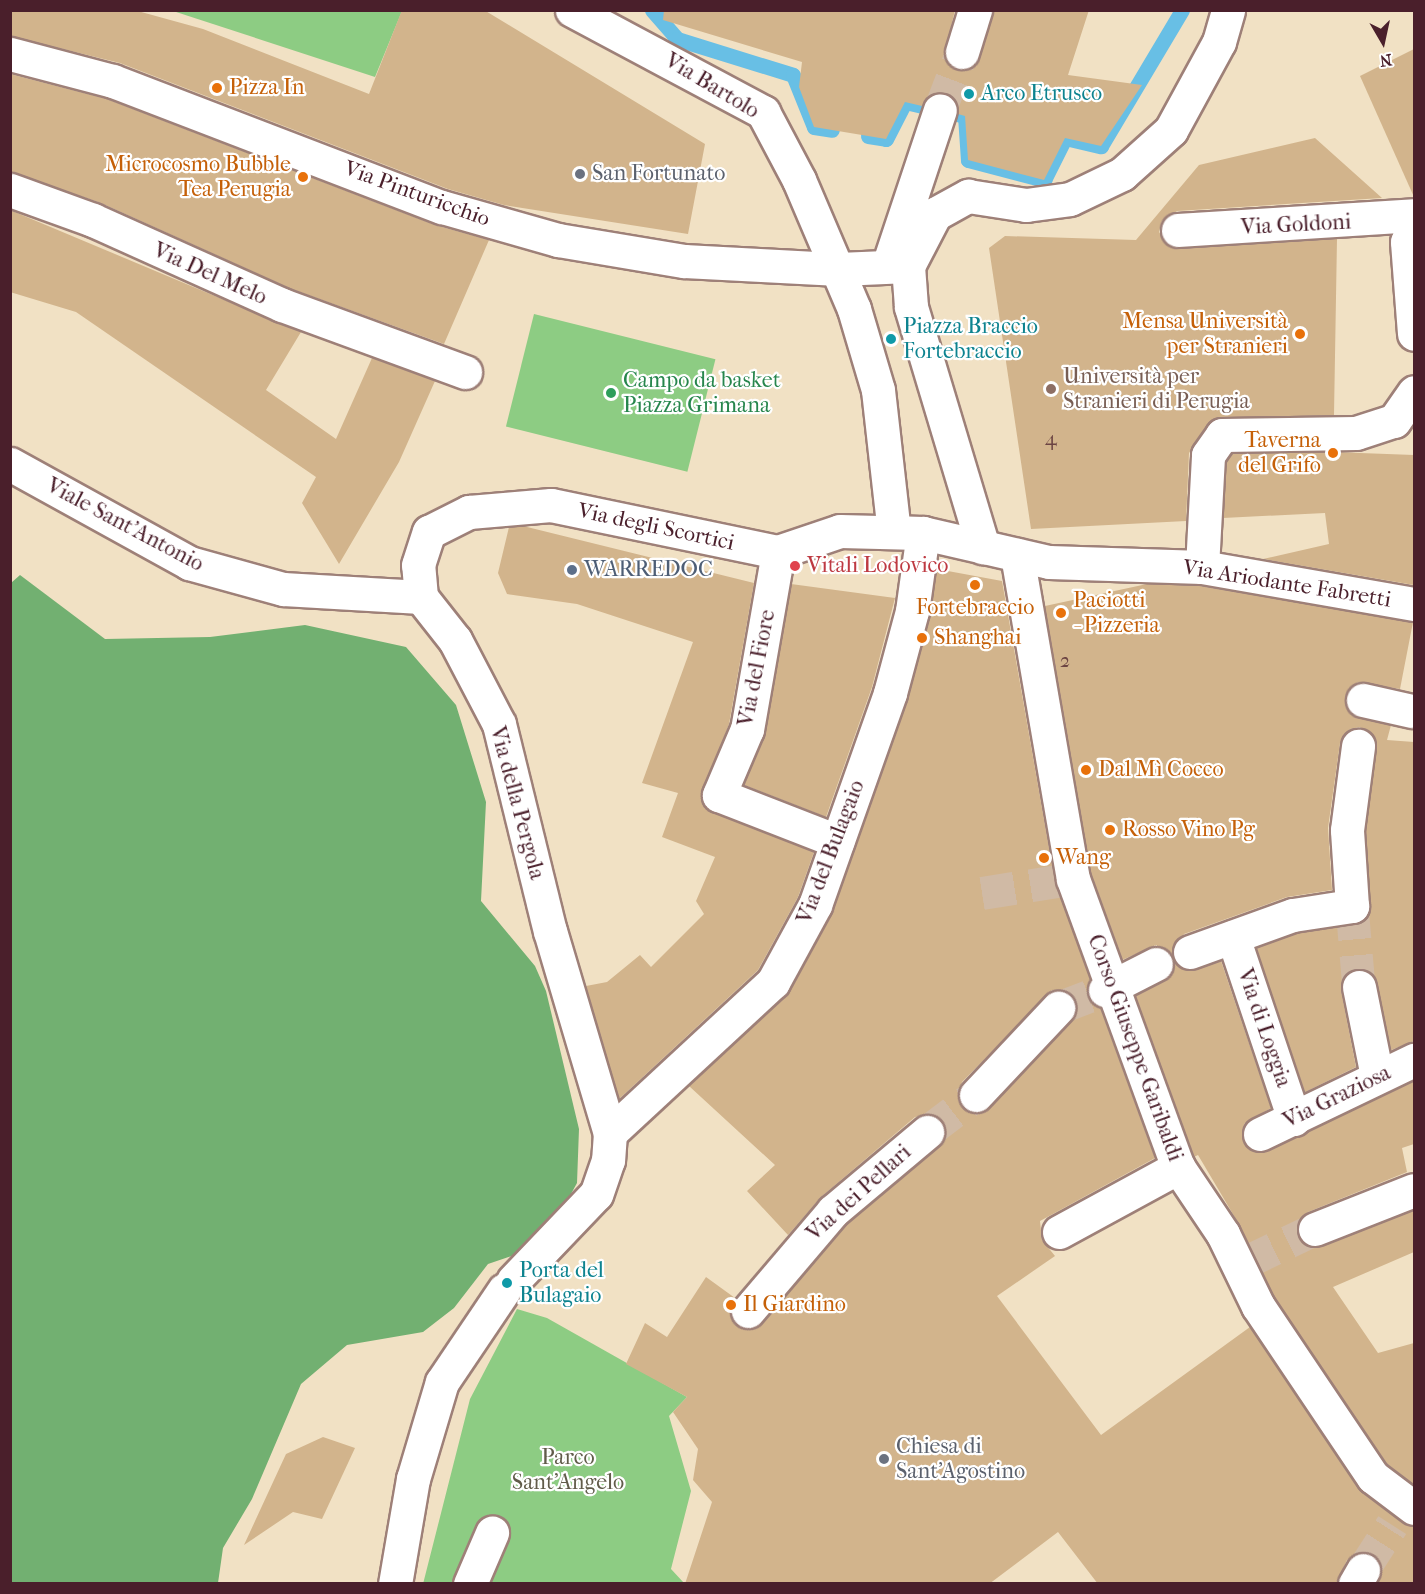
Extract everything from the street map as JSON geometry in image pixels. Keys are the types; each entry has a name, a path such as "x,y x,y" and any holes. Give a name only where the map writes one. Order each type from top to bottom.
{"street":[{"name":"Via Bartolo","path":"572,10 763,112 839,269"},
{"path":"962,52 975,10"},
{"path":"898,266 935,214 968,196 1026,205 1070,200 1122,174 1171,130 1219,42 1228,10"},
{"name":"Via Pinturicchio","path":"10,54 113,81 442,207 522,231 684,261 839,269"},
{"path":"940,110 898,266 983,547"},
{"name":"Via Del Melo","path":"10,190 93,220 282,305 465,372"},
{"name":"Via Goldoni","path":"1178,230 1414,215"},
{"path":"1414,224 1407,242 1414,334"},
{"path":"898,266 839,269 878,390 908,533"},
{"path":"1202,567 1208,455 1222,435 1356,433 1394,421 1414,392"},
{"name":"Viale Sant'Antonio","path":"10,464 189,563 283,589 421,597"},
{"name":"Via degli Scortici","path":"421,597 418,565 429,532 469,512 551,505 778,552"},
{"path":"778,552 840,531 908,533 1017,555"},
{"name":"Via del Bulagaio","path":"610,1133 773,982 815,905 893,682 912,611 908,533"},
{"name":"Via del Fiore","path":"778,552 747,729 718,795 837,842"},
{"name":"Via Ariodante Fabretti","path":"1017,555 1049,562 1202,567 1414,604"},
{"name":"Corso Giuseppe Garibaldi","path":"1017,555 1069,880 1175,1172 1241,1264 1252,1317 1373,1477 1405,1512"},
{"name":"Via della Pergola","path":"421,597 455,640 499,724 550,931 610,1133"},
{"path":"1363,700 1412,711"},
{"path":"1190,952 1293,915 1352,906 1347,830 1358,746"},
{"name":"Via di Loggia","path":"1233,937 1294,1119"},
{"path":"1109,988 1156,964"},
{"path":"1359,987 1377,1076"},
{"path":"976,1095 1058,1008"},
{"name":"Via Graziosa","path":"1260,1134 1414,1060"},
{"name":"Via dei Pellari","path":"748,1311 832,1210 927,1132"},
{"path":"395,1584 413,1479 442,1382 508,1285 596,1194 608,1160 610,1133"},
{"path":"1059,1232 1175,1172"},
{"path":"1315,1229 1414,1190"},
{"path":"470,1584 492,1533"}],"green space":[{"path":"173,11 402,11 375,77"},
{"name":"Campo da basket Piazza Grimana","path":"534,314 715,359 687,472 506,427"},
{"path":"20,575 105,639 210,637 305,625 406,647 456,705 486,802 481,901 535,966 546,991 579,1129 577,1183 555,1223 520,1253 488,1264 454,1308 423,1332 347,1345 301,1384 252,1499 223,1548 218,1583 11,1584 11,583"},
{"name":"Parco Sant'Angelo","path":"517,1309 547,1318 687,1397 669,1416 691,1491 671,1569 684,1583 423,1584 470,1399"}],"building":[{"path":"10,10 134,10 203,29 369,94 402,10 484,10 705,144 688,234 504,205 448,189 120,63 10,36"},
{"name":"Arco Etrusco","path":"664,10 955,10 944,56 949,65 966,70 980,58 993,10 1089,10 1068,75 1142,85 1101,146 1065,138 1044,180 968,160 965,116 958,114 954,98 945,92 928,96 922,106 905,102 886,139 814,127 799,87 802,62 663,20"},
{"path":"1414,49 1414,197 1360,76"},
{"path":"10,74 107,99 435,225 489,240 444,344 289,288 101,203 10,172"},
{"path":"1315,138 1382,198 1177,211 1162,221 1159,232 1169,246 1179,249 1337,239 1334,415 1213,419 1189,453 1186,521 1031,529 989,248 1005,236 1136,240 1199,165"},
{"path":"10,210 301,332 266,390 336,439 372,358 435,381 399,462 339,564 302,503 316,477 76,312 10,292"},
{"path":"1333,452 1414,455 1414,585 1263,559 1329,544 1325,513 1223,518 1226,461 1232,454"},
{"path":"523,526 754,583 729,724 701,798 712,812 814,852 798,897 758,970 619,1099 586,986 607,982 640,955 651,967 704,914 696,901 715,857 662,837 678,793 642,783 693,642 577,604 507,594 498,573 509,527"},
{"path":"937,569 1002,581 1055,882 1090,979 1088,998 1100,1007 1155,1158 1040,1221 1042,1240 1055,1256 997,1296 1101,1435 1250,1327 1358,1488 1414,1526 1414,1584 1377,1584 1379,1561 1364,1551 1347,1560 1336,1584 1098,1584 1058,1532 989,1584 685,1584 712,1502 693,1480 698,1449 673,1412 687,1397 626,1364 645,1323 667,1337 706,1277 735,1298 730,1308 735,1325 755,1328 846,1224 945,1138 941,1120 933,1114 915,1117 821,1197 788,1235 747,1191 775,1165 689,1086 786,995 831,914 908,698","holes":["1052,990 1071,995 1076,1012 1072,1021 989,1108 981,1113 964,1109 958,1100 962,1082"]},
{"path":"791,584 895,598 872,687 826,817 744,785 765,732"},
{"path":"1147,584 1200,586 1413,622 1400,689 1358,682 1345,696 1351,714 1391,725 1387,740 1414,742 1414,1041 1391,1050 1377,983 1365,969 1355,969 1346,973 1341,990 1356,1067 1305,1092 1256,948 1298,933 1355,924 1369,914 1366,831 1375,739 1360,727 1350,729 1340,743 1328,828 1332,890 1287,897 1184,934 1172,955 1156,945 1122,960 1091,874 1045,606"},
{"path":"1174,961 1187,970 1221,961 1271,1108 1244,1124 1243,1142 1250,1150 1268,1151 1414,1081 1414,1144 1402,1148 1407,1172 1308,1212 1296,1227 1304,1244 1321,1247 1414,1210 1414,1252 1333,1287 1378,1353 1414,1343 1414,1485 1387,1464 1274,1297 1240,1226 1198,1155 1194,1157 1135,996 1171,975"},
{"path":"323,1437 355,1448 322,1519 293,1512 244,1545 286,1454"}],"waterway":[{"path":"652,10 677,39 793,75 814,127 832,130"},
{"path":"868,136 886,139 905,102 965,116 968,160 1044,180 1065,138 1101,146 1182,10"}],"tunnel":[{"path":"940,110 962,52"},
{"path":"982,893 1064,880"},
{"path":"1352,906 1359,987"},
{"path":"1058,1008 1105,990"},
{"path":"927,1132 976,1095"},
{"path":"1244,1263 1315,1229"},
{"path":"1363,1570 1392,1525"}],"place":[{"name":"Pizza In","path":"217,88"},
{"name":"Arco Etrusco","path":"969,94"},
{"name":"San Fortunato","path":"580,174"},
{"name":"Microcosmo Bubble Tea Perugia","path":"303,177"},
{"name":"Mensa Università per Stranieri","path":"1300,334"},
{"name":"Piazza Braccio Fortebraccio","path":"891,339"},
{"name":"Università per Stranieri di Perugia","path":"1051,389"},
{"name":"Campo da basket Piazza Grimana","path":"611,393"},
{"name":"Taverna del Grifo","path":"1333,453"},
{"name":"Vitali Lodovico","path":"795,566"},
{"name":"WARREDOC","path":"572,570"},
{"name":"Fortebraccio","path":"975,585"},
{"name":"Paciotti - Pizzeria","path":"1061,613"},
{"name":"Shanghai","path":"922,638"},
{"name":"Dal Mì Cocco","path":"1086,770"},
{"name":"Rosso Vino Pg","path":"1110,830"},
{"name":"Wang","path":"1044,858"},
{"name":"Porta del Bulagaio","path":"507,1283"},
{"name":"Il Giardino","path":"731,1305"},
{"name":"Chiesa di Sant'Agostino","path":"884,1459"}]}
